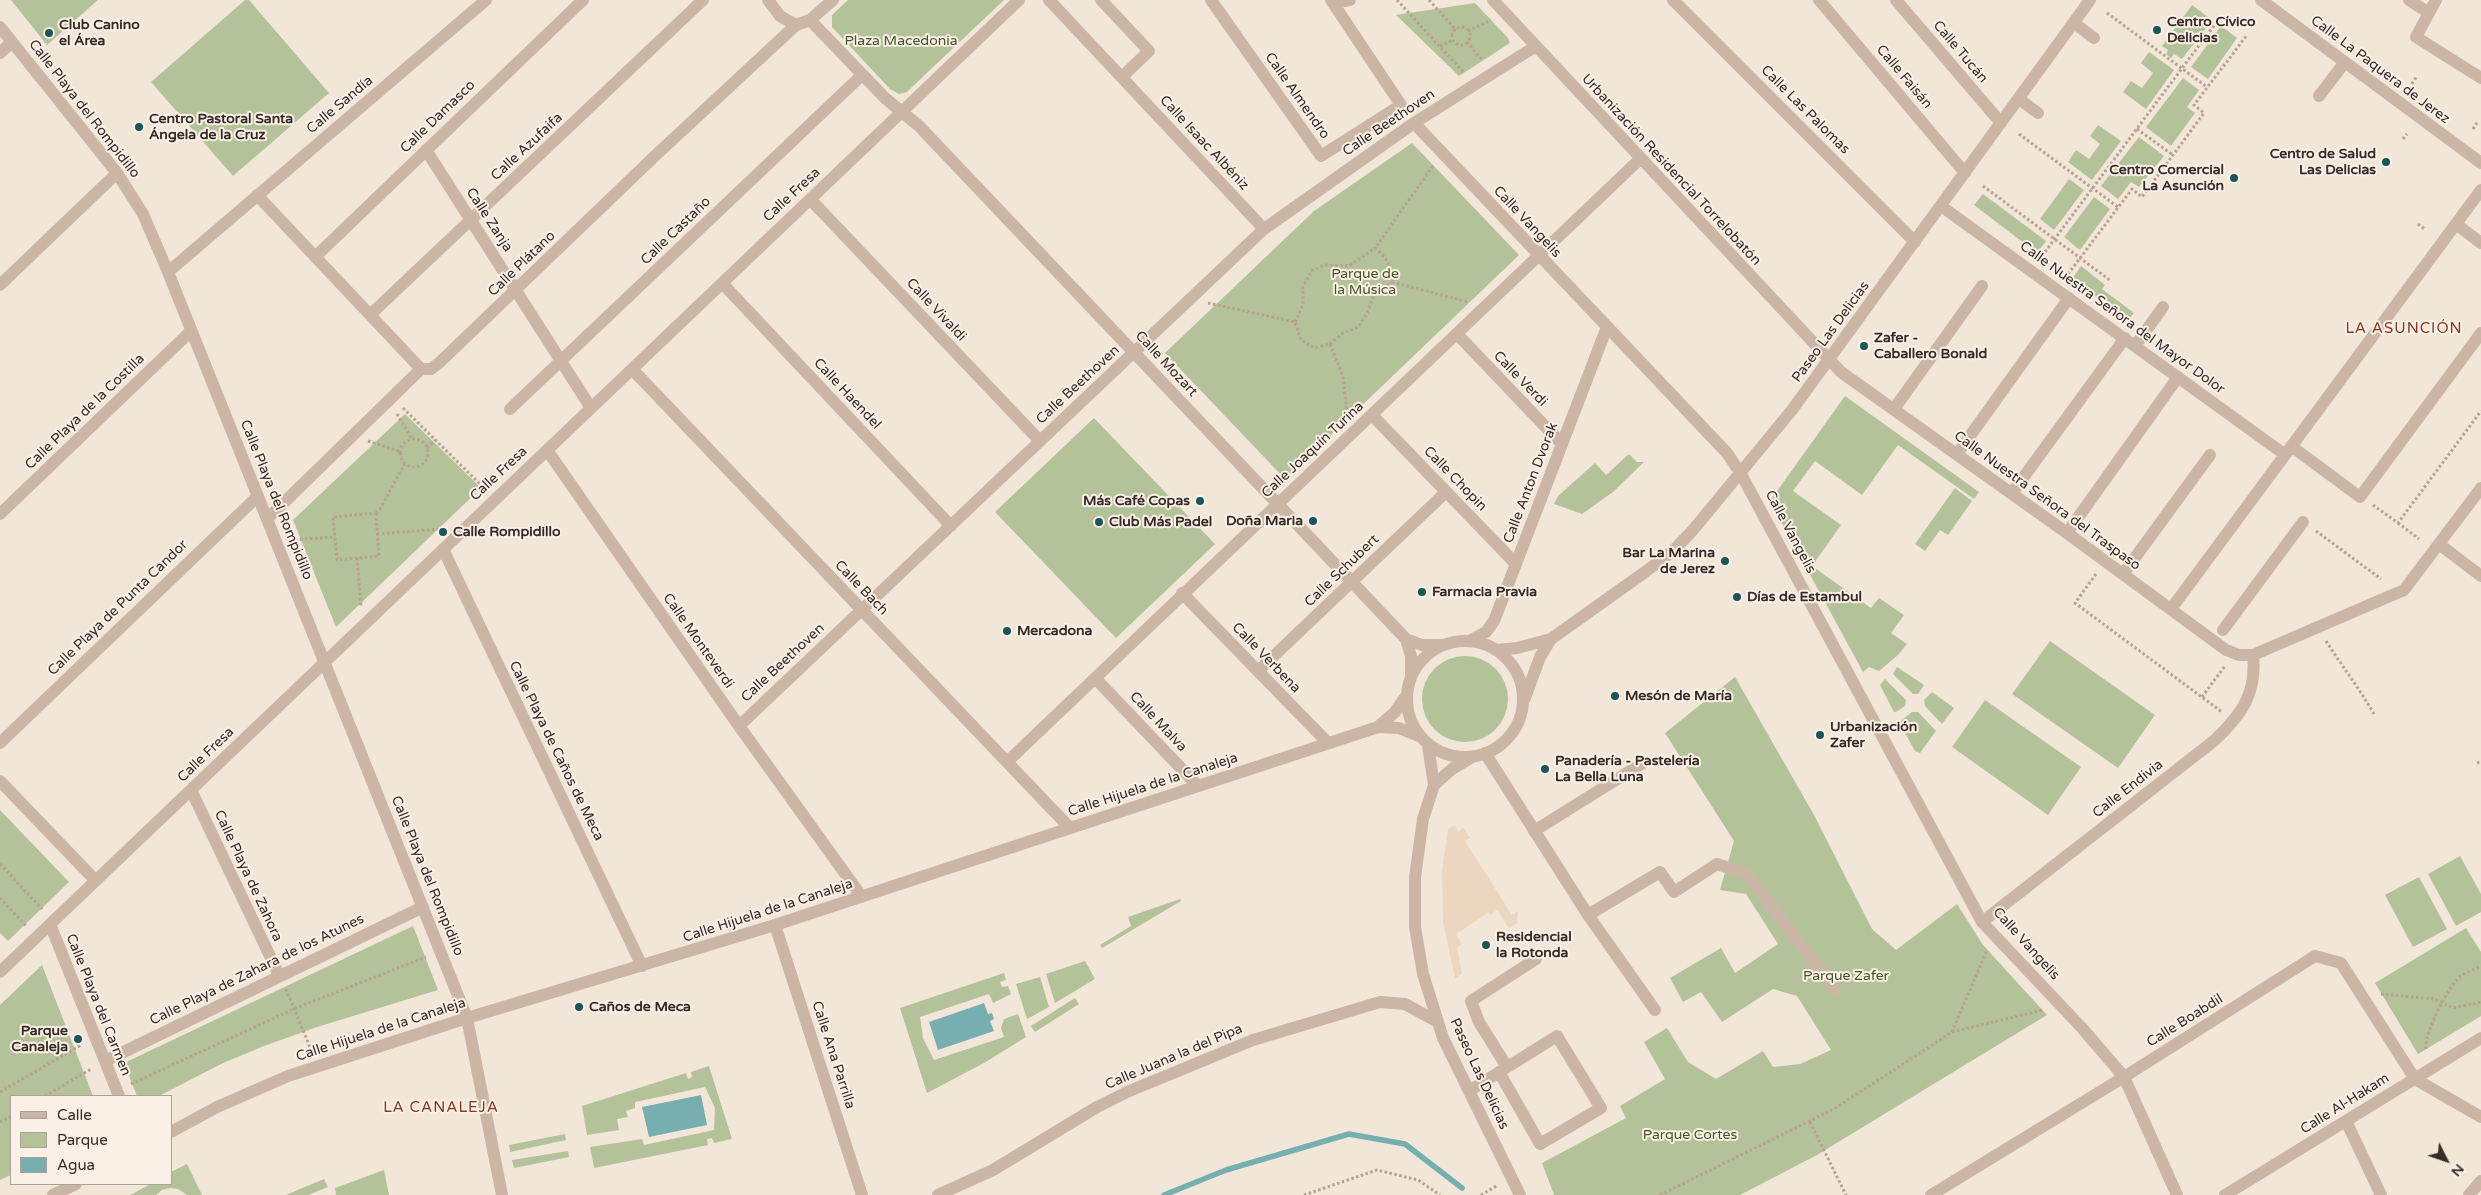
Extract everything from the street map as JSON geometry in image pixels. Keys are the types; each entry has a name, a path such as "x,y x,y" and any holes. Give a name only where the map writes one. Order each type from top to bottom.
{"street":[{"name":"Calle Sandía","path":"168,272 486,0"},
{"name":"Calle Damasco","path":"315,257 584,0"},
{"name":"Calle Azufaifa","path":"370,315 703,0"},
{"path":"768,0 780,16 796,25 810,20 834,0"},
{"name":"Calle Fresa","path":"2,967 52,923 362,625 1019,0"},
{"name":"Calle Isaac Albéniz","path":"1049,0 1264,229"},
{"path":"1101,0 1149,50 1122,77"},
{"name":"Calle Almendro","path":"1211,0 1321,156 1401,105 1332,2"},
{"path":"1332,2 1350,0"},
{"name":"Urbanización Residencial Torrelobatón","path":"1493,0 1828,360"},
{"name":"Calle Las Palomas","path":"1673,0 1915,242"},
{"name":"Calle Faisán","path":"1819,0 1966,172"},
{"name":"Calle Tucán","path":"1896,0 2001,123"},
{"name":"Paseo Las Delicias","path":"1496,650 1516,648 1551,639 1673,551 1693,530 1741,474 1828,360 2090,0"},
{"name":"Calle La Paquera de Jerez","path":"2261,0 2481,163"},
{"path":"2409,0 2429,13"},
{"path":"2436,0 2416,37 2480,73"},
{"path":"810,20 862,75 902,112"},
{"path":"2074,23 2094,38"},
{"name":"Calle Plátano","path":"267,519 421,369 431,368 439,363 796,25"},
{"name":"Calle Playa del Rompidillo","path":"0,27 118,173 143,214 168,272 467,1018 502,1195"},
{"path":"0,53 12,42"},
{"name":"Calle Beethoven","path":"739,726 1264,229 1414,123 1536,46"},
{"path":"2319,96 2344,62"},
{"name":"Calle Castaño","path":"510,409 862,75"},
{"path":"2019,99 2038,113"},
{"name":"Calle Mozart","path":"902,112 919,126 1406,639"},
{"name":"Calle Vangelis","path":"1414,123 1538,256 1727,453 1741,474 1982,922 2061,1006 2124,1077 2177,1195"},
{"name":"Calle Zanja","path":"426,150 472,219 591,408"},
{"name":"Calle Joaquín Turina","path":"1007,762 1182,593 1350,436 1640,159"},
{"path":"0,285 118,173"},
{"path":"2171,609 2481,190"},
{"path":"257,196 421,369"},
{"name":"Calle Vivaldi","path":"810,199 1040,441"},
{"name":"Calle Nuestra Señora del Mayor Dolor","path":"1941,206 2178,377 2360,497 2481,333"},
{"path":"2456,224 2481,244"},
{"name":"Calle Haendel","path":"722,283 951,526"},
{"path":"1894,409 1982,286"},
{"path":"1957,454 2069,298"},
{"path":"2012,494 2130,342 2163,308"},
{"name":"Calle Anton Dvorak","path":"1471,640 1486,632 1494,621 1607,327"},
{"name":"Calle Playa de la Costilla","path":"0,514 191,331"},
{"name":"Calle Verdi","path":"1457,334 1562,444"},
{"name":"Calle Nuestra Señora del Traspaso","path":"1828,360 1841,372 2067,533 2226,650 2239,655 2253,655"},
{"name":"Calle Bach","path":"632,369 1070,828"},
{"path":"2067,533 2178,377"},
{"name":"Calle Chopin","path":"1372,415 1516,564"},
{"name":"Calle Monteverdi","path":"547,450 739,726 862,897"},
{"path":"2123,574 2210,455"},
{"path":"2253,655 2404,590 2481,488"},
{"name":"Calle Schubert","path":"1258,672 1446,492"},
{"name":"Calle Playa de Punta Candor","path":"0,742 258,496"},
{"path":"2223,630 2303,522"},
{"path":"2439,544 2481,576"},
{"name":"Calle Playa de Caños de Meca","path":"443,549 642,966"},
{"name":"Calle Verbena","path":"1182,593 1328,743"},
{"path":"1406,639 1422,644 1442,646"},
{"path":"1406,639 1411,656 1406,696 1408,716 1424,741 1448,755 1465,758 1479,755"},
{"name":"Paseo Las Delicias","path":"1523,702 1540,657 1551,639"},
{"path":"1410,676 1422,659 1442,646 1453,641 1471,640 1488,645 1503,654 1515,668 1522,684 1523,702 1520,719 1511,735 1498,747 1452,769 1434,785"},
{"name":"Calle Endivia","path":"1982,922 2215,740 2229,726 2252,690 2255,672 2253,655"},
{"name":"Calle Malva","path":"1095,678 1198,786"},
{"name":"Calle Hijuela de la Canaleja","path":"172,1131 252,1091 318,1067 467,1018 642,966 862,897 1378,726 1395,712 1406,696"},
{"name":"Calle Hijuela de la Canaleja","path":"1378,726 1400,728 1424,741"},
{"name":"Paseo Las Delicias","path":"1424,741 1434,785 1423,819 1415,877 1415,926 1423,974 1436,1021 1520,1195"},
{"path":"1479,755 1534,831 1588,915 1655,1010"},
{"path":"1534,831 1643,762"},
{"path":"0,781 95,880"},
{"name":"Calle Playa de Zahora","path":"191,790 279,975"},
{"path":"1588,915 1660,872 1674,892 1717,864 1747,874 1835,990"},
{"name":"Calle Playa de Zahara de los Atunes","path":"105,1062 279,975 423,907"},
{"name":"Calle Playa del Carmen","path":"52,923 118,1094"},
{"name":"Calle Ana Parrilla","path":"774,925 862,1195"},
{"name":"Calle Boabdil","path":"1931,1195 2124,1077 2315,956 2341,963 2415,1079"},
{"path":"1469,1091 1503,1070 1557,1036 1601,1108 1540,1144 1503,1070 1479,1022 1471,1001 1536,959"},
{"name":"Calle Juana la del Pipa","path":"938,1195 993,1170 1097,1107 1127,1092 1253,1040 1380,1002 1405,1004 1436,1021"},
{"name":"Calle Al-Hakam","path":"2225,1195 2481,1038"},
{"path":"2415,1079 2481,1117"},
{"path":"2346,1122 2381,1195"},
{"path":"2469,1195 2481,1181"},
{"path":"53,1195 74,1185"}],"path":[{"path":"1397,0 1475,84"},
{"path":"1429,0 1456,30"},
{"path":"1468,32 1505,13"},
{"path":"2107,13 2208,87"},
{"path":"2039,260 2221,16"},
{"path":"1453,40 1459,45 1467,42 1470,37 1468,32 1461,28 1456,30"},
{"path":"1440,46 1453,40 1456,30"},
{"path":"2065,278 2132,189 2142,197 2204,113 2194,105 2247,35"},
{"path":"1467,42 1494,72"},
{"path":"2412,84 2417,76"},
{"path":"2473,129 2478,121"},
{"path":"2137,129 2173,155"},
{"path":"2019,134 2118,207"},
{"path":"2403,139 2407,134"},
{"path":"1392,282 1374,295 1368,313 1358,327 1343,333 1330,344 1314,348 1301,340 1295,322 1303,305 1303,287 1311,271 1326,265 1349,266 1375,248 1442,153"},
{"path":"1982,186 2111,281"},
{"path":"2418,224 2426,230"},
{"path":"1375,248 1384,256 1392,269 1392,282"},
{"path":"1392,282 1485,307"},
{"path":"1190,299 1295,322"},
{"path":"1330,344 1343,376 1350,436"},
{"path":"390,399 412,439"},
{"path":"390,399 495,499"},
{"path":"2398,523 2481,412"},
{"path":"2477,417 2481,420"},
{"path":"352,436 401,452"},
{"path":"412,439 419,440 427,448 427,458 421,465 412,466 405,463 401,452 403,445 412,439"},
{"path":"427,448 435,440"},
{"path":"376,513 379,556 336,560 333,517 376,513 405,463"},
{"path":"2373,505 2419,539"},
{"path":"2303,522 2381,579"},
{"path":"377,534 465,527"},
{"path":"276,541 335,537"},
{"path":"357,558 362,625"},
{"path":"2097,574 2075,604 2223,713"},
{"path":"2320,626 2349,678 2356,684 2374,714"},
{"path":"2202,697 2225,666"},
{"path":"2477,763 2481,761"},
{"path":"0,864 52,923"},
{"path":"0,898 36,937"},
{"path":"1952,1032 1994,934"},
{"path":"118,1094 296,1008 441,952"},
{"path":"2426,1049 2425,1043 2432,1024 2444,1002 2461,976 2479,967"},
{"path":"279,975 296,1008 318,1067"},
{"path":"2381,994 2435,998 2453,1008 2481,1002"},
{"path":"1660,1195 1834,1109 1952,1032 2061,1006"},
{"path":"0,1092 95,1037"},
{"path":"47,1095 105,1062"},
{"path":"1810,1122 1846,1195"},
{"path":"1304,1195 1378,1170 1418,1180 1440,1195"}],"green space":[{"name":"Club Canino el Área","path":"11,0 98,0 47,45"},
{"path":"245,0 249,0 329,93 233,176 151,82"},
{"name":"Plaza Macedonia","path":"848,0 1004,0 907,92 899,94 890,89 832,27 832,15"},
{"path":"1475,3 1508,38 1510,43 1459,76 1396,15"},
{"path":"2192,5 2212,20 2182,59 2174,54 2171,58 2166,54 2168,50 2162,46"},
{"path":"2221,26 2237,38 2208,79 2191,67"},
{"path":"2149,52 2174,70 2146,109 2123,92 2131,81 2142,88 2153,73 2141,63"},
{"path":"2183,78 2199,90 2187,107 2195,113 2171,146 2146,127"},
{"path":"2098,125 2121,141 2092,180 2068,162 2076,150 2089,159 2100,144 2090,136"},
{"path":"2139,137 2164,156 2139,187 2131,182 2118,199 2101,186"},
{"name":"Parque de la Música","path":"1412,143 1519,255 1285,479 1165,353 1314,211"},
{"path":"2069,179 2084,190 2054,230 2040,219"},
{"path":"1983,194 2046,241 2037,253 1974,205"},
{"path":"2094,197 2110,209 2080,250 2064,237"},
{"path":"2081,266 2105,285 2102,289 2134,313 2128,320 2072,279"},
{"path":"1845,396 1979,492 1974,499 1898,445 1862,495 1815,461 1793,491 1841,525 1812,566 1871,608 1879,598 1904,615 1891,633 1907,644 1898,655 1879,671 1869,667 1863,672 1770,501"},
{"path":"405,414 481,488 336,627 293,520"},
{"name":"Club Más Padel","path":"1094,418 1215,544 1116,638 995,512"},
{"path":"1629,454 1637,462 1644,462 1613,492 1582,514 1554,504 1558,496 1595,463 1606,475"},
{"path":"1955,488 1972,501 1948,535 1940,530 1925,551 1915,544"},
{"path":"2050,641 2155,715 2118,768 2012,694"},
{"path":"1465,656 1481,660 1495,669 1504,683 1508,699 1504,715 1495,729 1481,738 1465,742 1449,738 1435,729 1426,715 1422,699 1426,683 1435,669 1449,660"},
{"path":"1897,667 1924,685 1918,694 1913,694 1893,674"},
{"path":"1735,677 1814,815 1872,929 1896,950 1957,904 1983,945 2047,1015 1817,1155 1740,1195 1554,1195 1542,1163 1626,1118 1620,1106 1665,1079 1644,1042 1667,1028 1688,1062 1716,1079 1763,1051 1773,1067 1800,1064 1831,1050 1797,996 1773,989 1722,1022 1701,992 1683,1002 1670,978 1721,948 1735,973 1778,944 1746,894 1720,890 1734,841 1665,733"},
{"path":"1885,679 1906,700 1905,706 1896,712 1894,712 1880,685"},
{"path":"1932,692 1954,708 1942,724 1925,706 1924,700"},
{"path":"1985,700 2081,767 2048,815 1952,747"},
{"path":"1912,712 1918,712 1936,731 1920,753 1915,751 1899,722"},
{"path":"0,810 69,882 8,941 0,933"},
{"path":"2460,856 2481,894 2481,912 2456,926 2428,874"},
{"path":"2419,877 2447,929 2413,947 2385,895"},
{"path":"1180,899 1181,901 1102,948 1100,945 1131,926 1128,917"},
{"path":"413,926 438,990 317,1027 264,1046 221,1064 161,1095 137,1095 124,1063"},
{"path":"2466,928 2481,952 2481,1016 2418,1054 2375,983"},
{"path":"1085,961 1095,979 1055,1003 1046,974"},
{"path":"42,965 93,1095 10,1095 10,1175 0,1180 0,1005"},
{"path":"1004,973 1006,980 1000,982 1002,987 1008,986 1011,994 993,1003 989,994 920,1017 923,1038 934,1060 1004,1037 1001,1028 1004,1019 1018,1014 1026,1037 984,1063 927,1093 900,1008"},
{"path":"1040,977 1049,1007 1027,1019 1016,984"},
{"path":"1075,998 1079,1004 1035,1032 1031,1026"},
{"path":"709,1066 732,1139 714,1143 712,1138 707,1139 708,1145 594,1168 590,1147 642,1139 644,1145 714,1130 715,1108 705,1087 635,1102 635,1108 626,1111 628,1117 617,1119 619,1130 587,1135 582,1106 686,1073 688,1079 692,1077 691,1072"},
{"path":"565,1134 566,1140 510,1152 509,1145"},
{"path":"568,1151 569,1157 514,1168 512,1160"},
{"path":"187,1164 202,1195 187,1195 178,1189 170,1188 162,1190 156,1195 130,1195 149,1185 172,1185 172,1172"},
{"path":"384,1170 389,1195 336,1195 335,1188"},
{"path":"324,1179 328,1187 308,1195 286,1195"}],"shaded area":[{"name":"Residencial la Rotonda","path":"1455,825 1458,831 1463,828 1470,838 1465,841 1512,915 1518,911 1517,923 1509,928 1497,910 1490,915 1488,913 1456,934 1462,944 1457,948 1462,974 1455,978 1443,922 1442,871 1448,829"}],"water":[{"path":"984,1003 988,1014 992,1013 994,1019 990,1021 994,1031 938,1050 929,1022"},
{"path":"701,1095 707,1125 649,1137 642,1107"}],"waterway":[{"path":"1164,1195 1226,1170 1349,1134 1405,1144 1462,1188"}],"place":[{"name":"Centro Cívico Delicias","path":"2157,30"},
{"name":"Club Canino el Área","path":"49,33"},
{"name":"Centro Pastoral Santa Ángela de la Cruz","path":"139,127"},
{"name":"Centro de Salud Las Delicias","path":"2386,162"},
{"name":"Centro Comercial La Asunción","path":"2234,178"},
{"name":"Zafer - Caballero Bonald","path":"1864,346"},
{"name":"Más Café Copas","path":"1200,501"},
{"name":"Doña Maria","path":"1313,521"},
{"name":"Club Más Padel","path":"1099,522"},
{"name":"Calle Rompidillo","path":"443,532"},
{"name":"Bar La Marina de Jerez","path":"1725,561"},
{"name":"Farmacia Pravia","path":"1422,592"},
{"name":"Días de Estambul","path":"1737,597"},
{"name":"Mercadona","path":"1007,631"},
{"name":"Mesón de María","path":"1615,696"},
{"name":"Urbanización Zafer","path":"1820,735"},
{"name":"Panadería - Pastelería La Bella Luna","path":"1545,769"},
{"name":"Residencial la Rotonda","path":"1486,945"},
{"name":"Caños de Meca","path":"579,1007"},
{"name":"Parque Canaleja","path":"78,1039"}],"district":[{"name":"LA ASUNCIÓN","path":"2404,329"},
{"name":"LA CANALEJA","path":"441,1108"}],"park label":[{"name":"Parque Zafer","path":"1846,976"},
{"name":"Parque Cortes","path":"1690,1135"}]}
